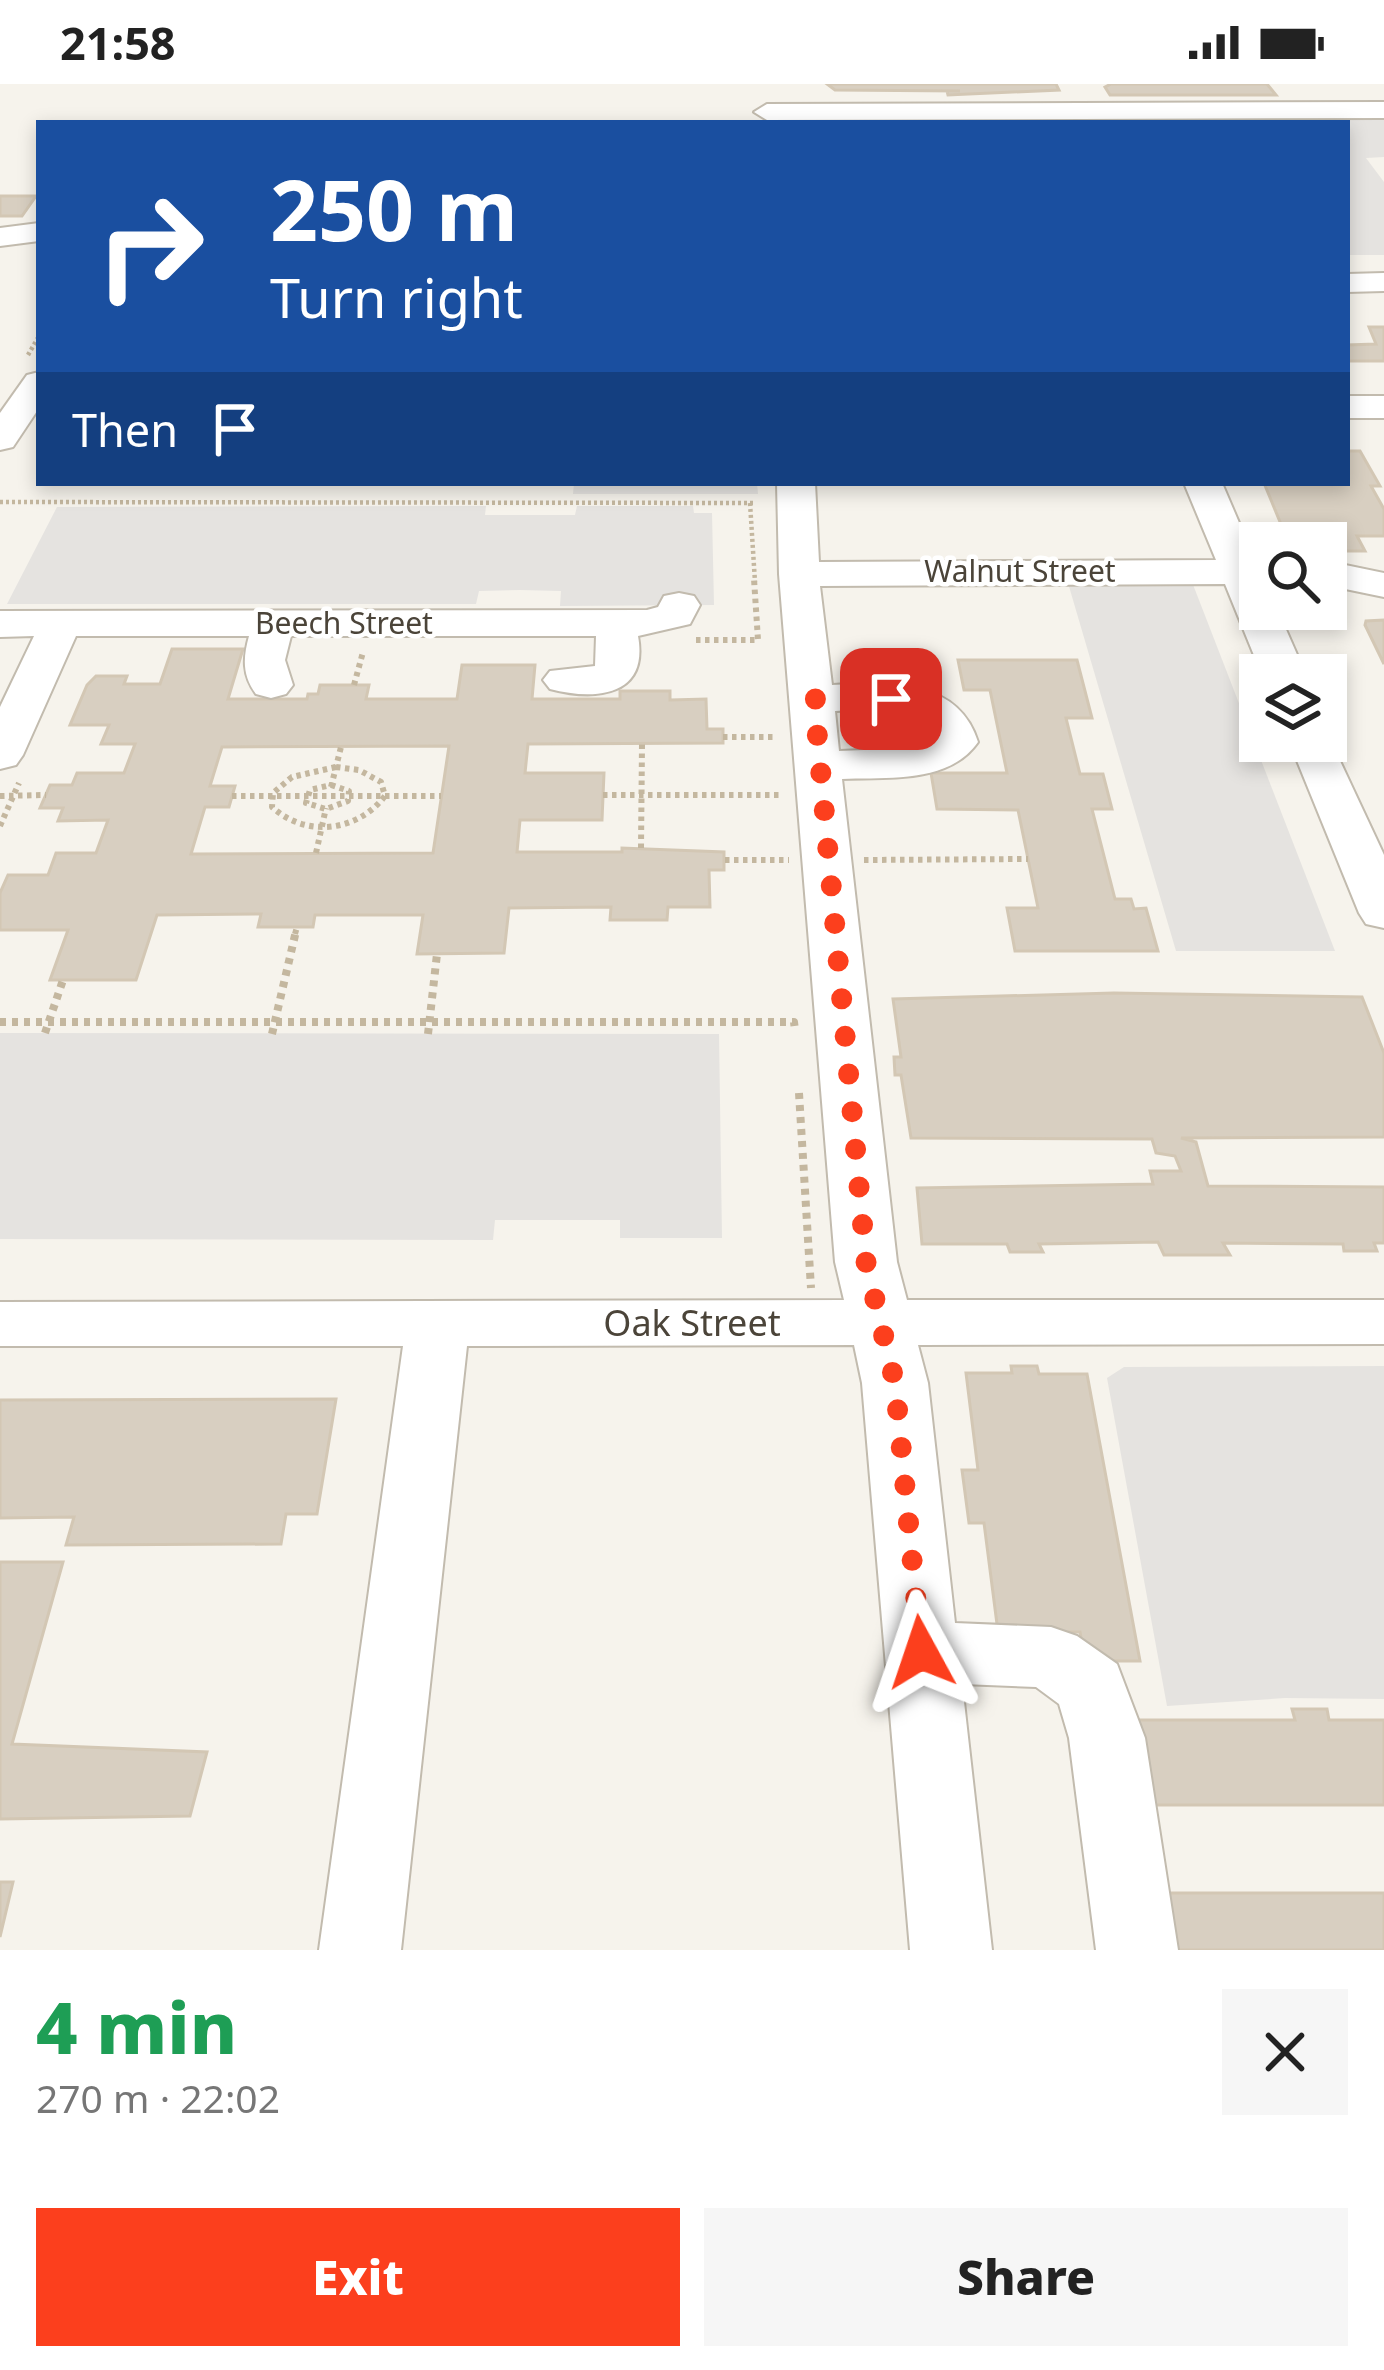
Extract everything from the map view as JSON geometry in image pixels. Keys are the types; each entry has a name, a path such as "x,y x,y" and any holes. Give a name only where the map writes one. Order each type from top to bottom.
{"street":[{"path":"1304,84 1325,111"},
{"path":"766,106 1384,110"},
{"path":"0,237 36,232"},
{"path":"0,253 36,252"},
{"path":"1350,283 1384,282"},
{"path":"0,439 25,402"},
{"path":"1350,407 1384,407"},
{"path":"1205,486 1239,551"},
{"path":"797,493 794,513 866,1262 895,1383 951,1950"},
{"name":"Walnut Street","path":"800,574 1239,572"},
{"path":"1347,577 1384,585"},
{"name":"Beech Street","path":"0,624 615,623 663,621 675,615 680,605"},
{"path":"565,680 599,680 616,674 620,646 615,623"},
{"path":"0,755 61,624"},
{"path":"271,685 264,661 272,624"},
{"path":"814,699 920,701 944,713 954,726 955,742 942,754 822,780"},
{"path":"1321,762 1384,913"},
{"name":"Oak Street","path":"0,1324 1384,1322"},
{"path":"360,1950 438,1323"},
{"path":"921,1652 1052,1657 1091,1686 1107,1738 1136,1950"}],"path":[{"path":"0,502 797,493"},
{"path":"641,848 642,744"},
{"path":"316,853 341,747"},
{"path":"271,796 292,776 336,767 370,774 381,782 385,796"},
{"path":"603,795 822,780"},
{"path":"305,796 331,785 346,789 351,796"},
{"path":"0,796 46,795"},
{"path":"232,796 441,796"},
{"path":"271,796 278,814 292,822 322,827 369,815 385,796"},
{"path":"305,796 308,805 326,809 340,806 351,796"},
{"path":"724,860 1028,859"},
{"path":"272,1034 297,927"},
{"path":"428,1034 437,954"},
{"path":"45,1033 63,980"},
{"path":"0,1022 794,1022 796,1045"},
{"path":"799,1091 814,1323"}],"shaded area":[{"path":"1384,119 1384,157 1366,158 1384,182 1384,255 1350,255 1350,120 817,120"},
{"path":"574,486 757,486 758,494 573,494"},
{"path":"486,506 485,515 575,515 577,506 693,506 694,513 712,513 714,605 560,606 561,591 520,590 479,591 476,604 7,604 57,507"},
{"path":"1192,582 1239,703 1239,762 1262,762 1335,951 1176,951 1068,583"},
{"path":"0,1033 719,1034 722,1238 620,1238 620,1220 495,1220 493,1240 0,1239"},
{"path":"1384,1366 1384,1699 1285,1698 1167,1706 1107,1378 1124,1367"}],"building":[{"path":"827,84 1056,84 1059,90 948,95 947,91 960,91 835,90"},
{"path":"1267,84 1276,95 1110,95 1105,87"},
{"path":"0,196 36,196 22,216 0,216"},
{"path":"1369,327 1384,327 1384,361 1350,361 1350,345 1376,344"},
{"path":"1350,451 1360,451 1380,486 1371,486 1384,509 1384,536 1357,536 1365,551 1347,551 1347,522 1280,522 1265,486 1350,486"},
{"path":"1384,620 1384,664 1365,625 1366,621"},
{"path":"172,649 243,649 228,699 307,699 308,694 318,694 320,685 369,685 366,699 457,699 462,665 535,665 532,699 620,699 620,691 670,691 670,700 706,699 707,729 723,729 723,743 528,744 525,773 604,773 602,820 520,820 517,852 622,852 622,848 724,852 724,870 709,870 710,907 668,907 667,920 610,920 611,907 509,908 504,953 417,954 423,915 315,915 313,927 258,927 261,914 157,915 136,980 50,980 68,930 0,930 0,893 8,875 48,875 56,853 96,853 108,820 58,821 63,808 40,808 50,785 72,785 77,773 124,773 135,744 101,744 109,725 70,725 87,685 96,676 127,676 124,684 160,684","holes":["449,746 433,853 191,854 205,807 229,807 235,786 210,786 222,747"]},
{"path":"958,660 1077,660 1092,718 1066,718 1080,774 1103,774 1112,809 1092,809 1115,899 1131,899 1134,909 1146,908 1158,951 1015,951 1007,908 1038,908 1018,810 937,809 931,773 1007,773 990,690 964,690"},
{"path":"1114,993 1362,997 1384,1053 1384,1137 1181,1138 1196,1142 1208,1186 1384,1187 1384,1243 1374,1243 1377,1251 1344,1251 1343,1244 1223,1243 1230,1255 1164,1255 1158,1242 1039,1244 1043,1252 1010,1252 1007,1244 922,1244 917,1188 1153,1184 1150,1171 1181,1171 1175,1156 1156,1153 1152,1139 911,1138 901,1075 895,1075 894,1057 901,1057 893,999"},
{"path":"1011,1366 1037,1366 1039,1374 1087,1374 1140,1661 1085,1661 1080,1632 998,1632 984,1523 969,1523 962,1470 978,1470 966,1373 1012,1373"},
{"path":"336,1399 317,1514 286,1514 281,1544 66,1545 74,1517 0,1518 0,1400"},
{"path":"0,1562 63,1562 12,1744 207,1752 190,1816 0,1819"},
{"path":"1292,1709 1327,1709 1329,1720 1384,1720 1384,1805 1130,1805 1116,1720 1295,1720"},
{"path":"0,1882 13,1882 0,1937"},
{"path":"1147,1893 1384,1893 1384,1950 1157,1950"}],"route":[{"path":"891,699 814,699 866,1262 895,1383 921,1652"}]}
